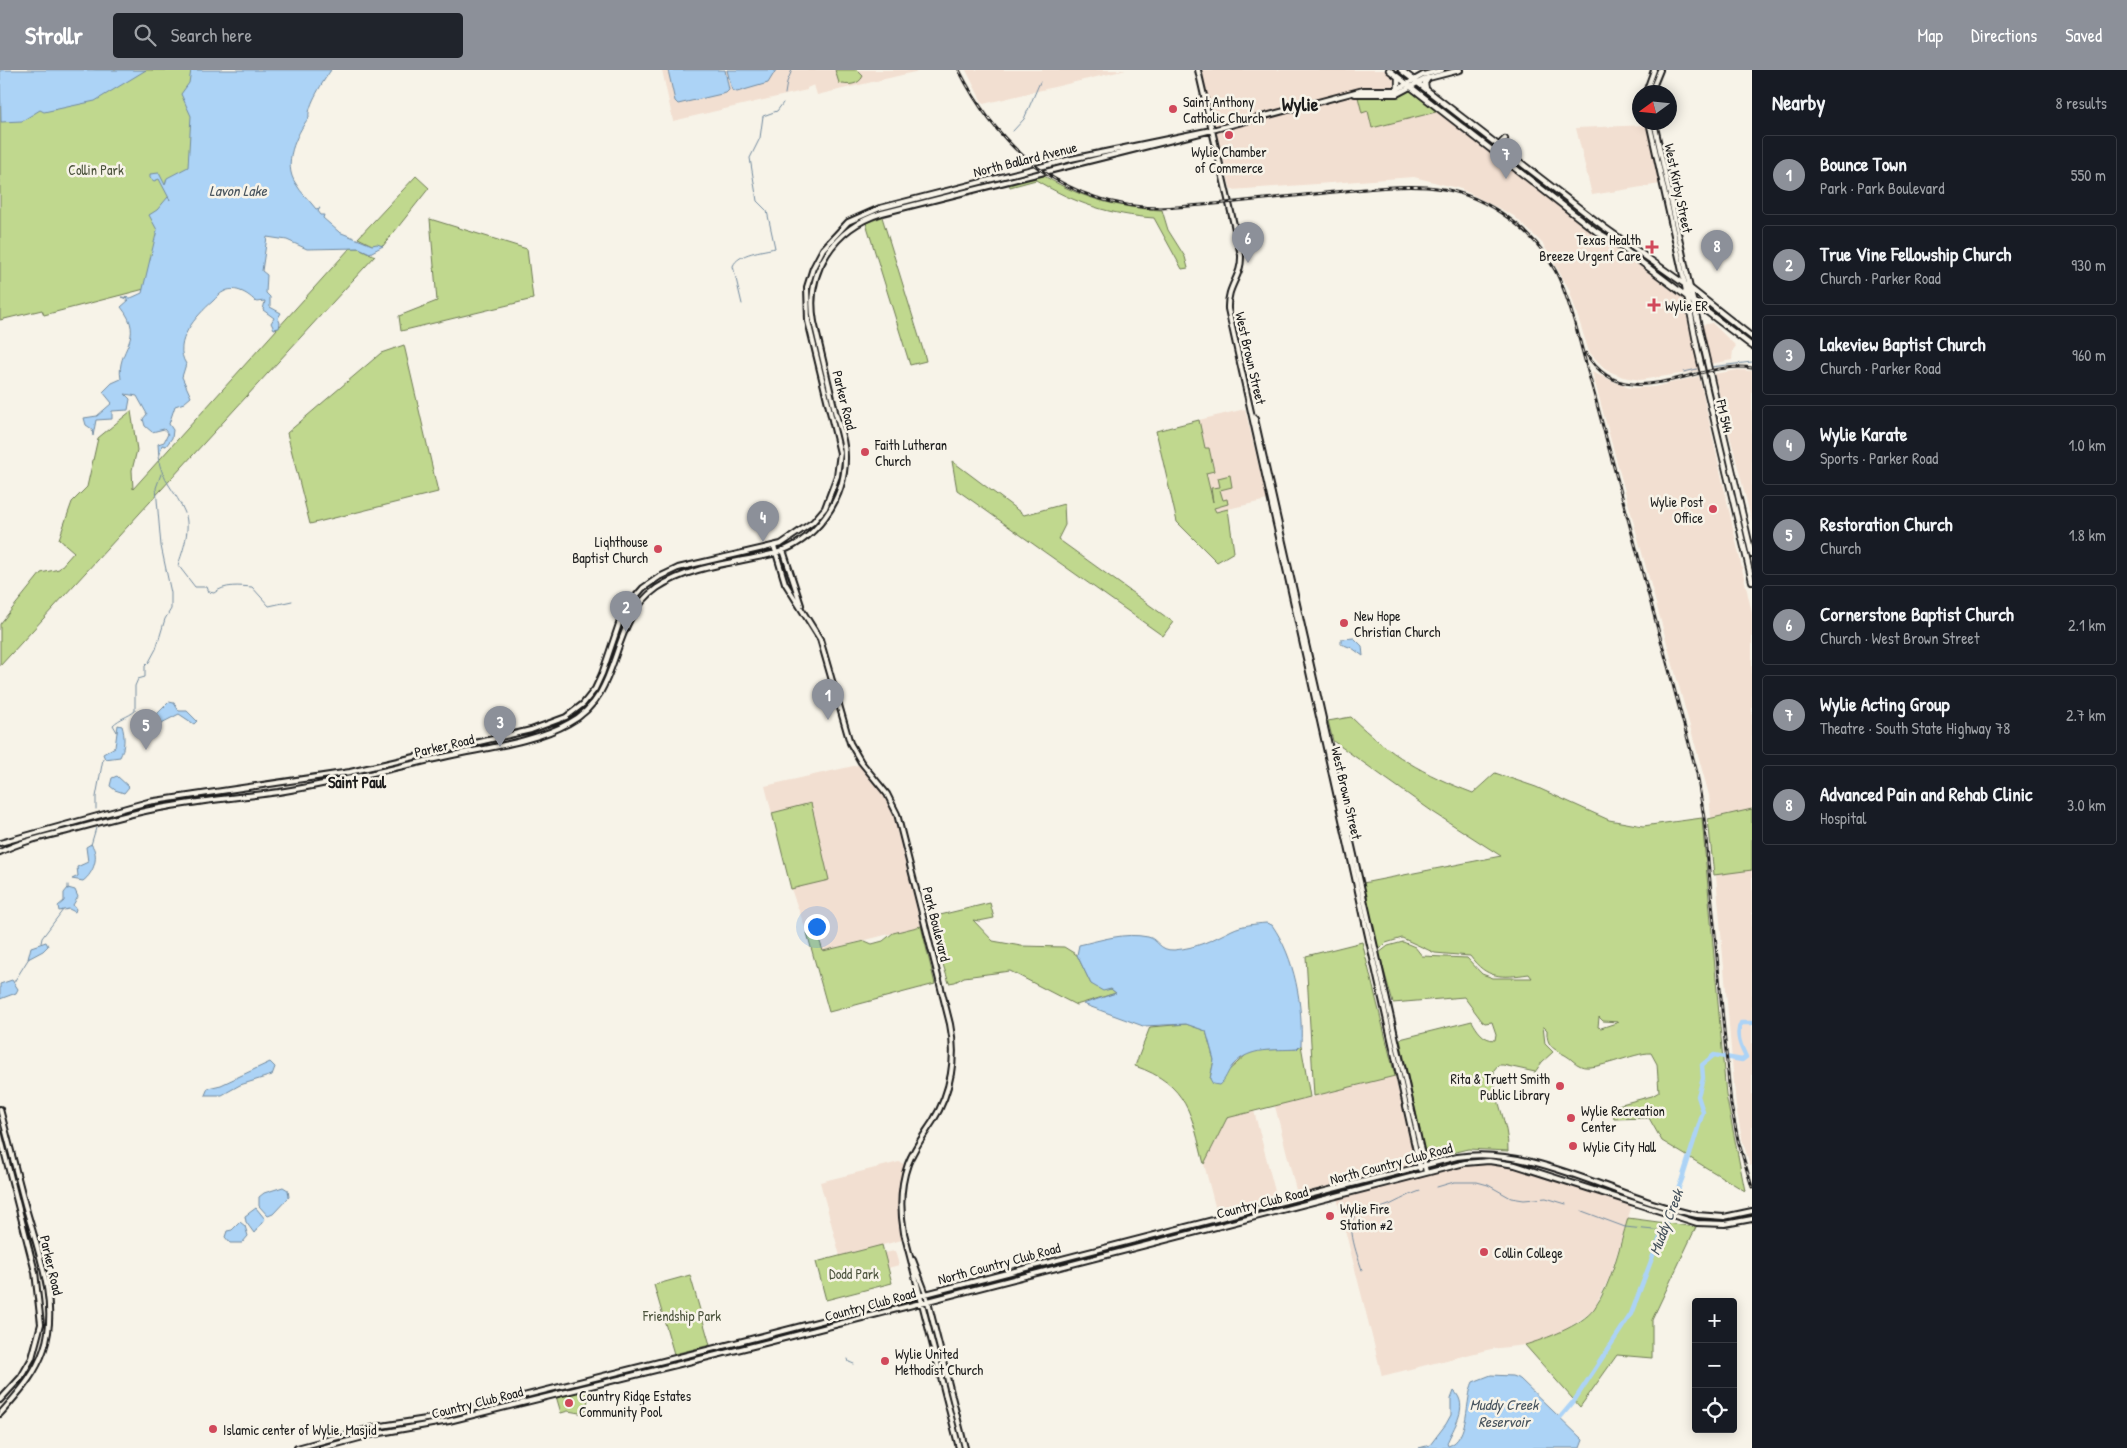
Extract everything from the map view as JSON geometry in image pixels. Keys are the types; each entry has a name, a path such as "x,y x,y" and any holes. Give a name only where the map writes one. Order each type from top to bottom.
{"main road":[{"name":"West Brown Street","path":"1198,70 1241,255 1240,271 1227,295 1228,309 1252,417 1254,436 1319,709 1422,1166"},
{"path":"1389,70 1597,232 1626,250 1752,346"},
{"path":"1401,70 1604,228 1631,245 1752,337"},
{"path":"1355,94 1394,94 1410,86 1423,75 1442,70"},
{"path":"1416,82 1460,70"},
{"path":"1649,85 1654,70"},
{"path":"1655,85 1660,70"},
{"path":"1398,77 1398,89"},
{"path":"1427,90 1425,83 1428,78"},
{"path":"1355,94 1371,89 1398,89 1410,86"},
{"name":"North Ballard Avenue","path":"848,229 864,219 896,209 1355,94"},
{"name":"North Ballard Avenue","path":"844,225 861,215 889,206 1091,154 1213,129"},
{"name":"West Kirby Street","path":"1651,130 1687,287"},
{"name":"West Kirby Street","path":"1656,130 1687,287"},
{"path":"1504,150 1502,142 1505,139"},
{"name":"Parker Road","path":"0,843 148,802 350,772 554,723 575,711 592,694 602,674 620,621 629,604 643,588 673,570 781,544 796,536 820,515 830,499 837,476 839,443 809,328 807,297 810,275 817,259 832,237 844,225"},
{"name":"Parker Road","path":"0,852 22,843 148,810 318,785 528,738 561,728 581,716 598,699 610,675 626,625 649,595 678,577 783,550 804,539 825,518 835,502 844,474 844,444 814,322 812,301 814,284 827,252 848,229"},
{"path":"1626,250 1631,245"},
{"path":"1678,281 1684,278"},
{"name":"FM 544","path":"1687,287 1686,296 1711,408 1742,524 1752,554"},
{"name":"FM 544","path":"1687,287 1692,300 1717,406 1752,581"},
{"path":"1696,316 1702,308"},
{"path":"1740,337 1743,330"},
{"path":"1711,408 1717,406"},
{"name":"Park Boulevard","path":"781,544 793,586 805,614"},
{"name":"Park Boulevard","path":"774,546 785,583 820,638 850,743 861,762 887,794 898,814 952,1034 952,1070 941,1105 915,1150 906,1173 901,1209 908,1251 959,1448"},
{"name":"West Brown Street","path":"1319,709 1339,786 1343,816 1405,1102 1424,1173"},
{"path":"1331,770 1339,786"},
{"path":"1405,1102 1412,1115"},
{"name":"Parker Road","path":"0,1109 42,1267 50,1311 49,1332 38,1365 21,1392 0,1414"},
{"name":"Parker Road","path":"0,1135 36,1279 41,1324 32,1358 21,1378 0,1400"},
{"name":"North Country Club Road","path":"920,1296 1422,1166 1472,1155 1512,1157 1681,1212 1712,1217 1752,1212"},
{"path":"1511,1164 1512,1157"},
{"name":"North Country Club Road","path":"1424,1173 1465,1163 1489,1161 1511,1164 1697,1223 1719,1224 1752,1218"},
{"name":"Country Club Road","path":"322,1448 375,1434 449,1421 927,1301 1424,1173"},
{"path":"1577,1185 1583,1180"},
{"path":"1583,1180 1583,1187"},
{"path":"1366,1181 1368,1187"},
{"path":"1317,1194 1318,1200"},
{"name":"Park Boulevard","path":"908,1251 926,1294 965,1448"},
{"path":"1068,1257 1070,1264"},
{"name":"Country Club Road","path":"296,1448 375,1427 445,1416 920,1296"},
{"path":"853,1313 855,1319"}],"shaded area":[{"path":"662,70 923,70 817,95 814,85 807,88 807,90 673,121"},
{"path":"966,70 1126,70 983,104"},
{"path":"1201,70 1385,70 1683,299 1699,371 1640,380 1623,377 1606,370 1589,352 1569,289 1543,244 1514,216 1461,189 1414,177 1231,190"},
{"path":"1632,126 1632,130 1648,130 1660,184 1592,195 1576,128"},
{"path":"1712,323 1736,346 1733,350 1732,360 1710,364 1701,325"},
{"path":"1738,370 1752,371 1752,522 1714,374"},
{"path":"1592,372 1629,388 1654,387 1699,376 1752,613 1752,1165 1750,1165 1742,1139 1736,1106 1709,795"},
{"path":"1245,409 1267,500 1215,512 1206,473 1214,471 1209,448 1205,448 1199,420"},
{"path":"858,765 882,793 893,814 921,926 822,951 816,930 807,933 791,889 765,786"},
{"path":"1395,1076 1415,1162 1413,1165 1297,1194 1275,1106"},
{"path":"1254,1111 1277,1199 1217,1214 1204,1164 1226,1118"},
{"path":"899,1162 905,1164 898,1201 902,1240 840,1256 820,1182"},
{"name":"Collin College","path":"1476,1164 1502,1165 1524,1170 1632,1205 1610,1276 1593,1311 1559,1334 1525,1345 1491,1349 1382,1376 1337,1198 1447,1168"},
{"path":"895,1251 899,1265 888,1268 884,1253"}],"green space":[{"name":"Collin Park","path":"95,70 202,70 204,157 156,286 44,315 42,310 0,320 0,95"},
{"path":"835,70 857,70 863,76 856,83 842,84 839,83"},
{"path":"1410,91 1436,110 1436,112 1372,128 1368,111 1362,113 1358,97"},
{"path":"1038,172 1052,181 1097,200 1129,207 1162,210 1168,230 1185,257 1188,268 1182,269 1154,218 1108,211 1064,195 1036,180 1010,187 1009,182"},
{"path":"416,176 429,188 383,246 372,245 358,238"},
{"path":"882,217 926,361 910,365 866,223"},
{"path":"430,219 527,249 533,299 401,331 399,316 437,301"},
{"path":"350,248 359,248 375,256 0,666 0,624 41,573 59,569 74,552 59,539 72,502 87,487 98,438 131,411 137,450 132,470 133,489"},
{"path":"404,345 438,492 310,524 287,433 381,353"},
{"path":"1199,420 1205,448 1209,448 1214,471 1206,473 1213,502 1211,488 1220,487 1218,478 1230,475 1232,487 1220,490 1223,500 1227,499 1228,504 1214,508 1216,512 1228,509 1234,552 1217,562 1177,522 1156,431"},
{"path":"952,461 1024,515 1064,504 1065,525 1058,539 1173,622 1163,636 957,490"},
{"path":"1351,717 1379,742 1408,762 1423,771 1473,793 1495,773 1536,787 1609,820 1643,826 1702,818 1726,1095 1745,1191 1662,1141 1649,1118 1614,1119 1610,1107 1652,1096 1659,1092 1657,1064 1651,1053 1635,1055 1595,1066 1581,1066 1551,1046 1547,1030 1543,1026 1545,1044 1553,1052 1535,1072 1503,1065 1498,1065 1494,1070 1496,1091 1508,1140 1508,1151 1468,1149 1426,1159 1400,1039 1472,1021 1478,1031 1487,1038 1495,1040 1496,1034 1492,1022 1485,1023 1482,1021 1464,997 1393,1003 1379,953 1388,946 1403,942 1415,947 1422,956 1467,958 1482,974 1493,978 1532,978 1529,974 1495,975 1482,969 1470,956 1435,953 1402,938 1386,943 1378,951 1363,883 1501,856 1433,812 1333,741 1328,721","holes":["1599,1017 1603,1021 1619,1022 1601,1028 1598,1027"]},
{"path":"811,803 829,880 791,889 772,813"},
{"path":"1752,809 1752,870 1714,875 1708,819"},
{"path":"990,903 994,918 979,921 973,920 993,941 1021,946 1064,947 1077,955 1091,984 1111,989 1116,993 1076,1005 1010,971 964,977 949,983 938,949 936,916"},
{"path":"921,926 935,984 829,1012 807,933 816,930 823,951 865,941 872,944 883,941 893,933"},
{"path":"1362,942 1395,1076 1314,1096 1306,956"},
{"path":"1186,1024 1206,1031 1214,1060 1210,1079 1228,1071 1247,1054 1260,1050 1297,1049 1301,1045 1310,1097 1227,1118 1204,1164 1191,1117 1177,1092 1153,1073 1135,1066 1150,1027"},
{"path":"1628,1218 1696,1227 1652,1320 1652,1358 1617,1355 1580,1407 1525,1345 1572,1326 1581,1321 1594,1309 1606,1288"},
{"name":"Dodd Park","path":"882,1245 892,1283 826,1300 816,1262"},
{"name":"Friendship Park","path":"690,1275 710,1345 674,1354 654,1285"},
{"path":"586,1390 588,1400 585,1414 568,1411 561,1413 556,1396"}],"water":[{"path":"0,70 146,70 95,101 44,112 40,110 22,121 1,122"},
{"name":"Lavon Lake","path":"191,70 331,70 317,93 309,112 309,117 295,141 290,168 292,176 300,191 316,209 320,208 318,211 321,215 324,215 323,218 339,232 372,245 383,246 370,253 359,248 307,249 287,240 267,237 262,271 267,275 266,293 270,297 270,307 281,313 278,318 279,328 274,329 271,323 274,318 263,310 265,301 256,302 250,296 234,289 223,292 200,314 188,330 182,347 182,356 186,364 182,377 191,397 184,403 175,406 169,424 173,430 172,438 166,446 162,445 159,458 158,444 164,442 168,434 164,429 152,432 145,426 143,419 147,414 137,396 125,394 130,399 128,410 112,411 112,419 96,420 93,436 92,429 86,425 84,418 97,416 112,403 103,392 112,383 121,379 120,369 122,360 131,336 128,318 121,307 129,300 121,297 131,298 142,293 157,230 149,215 157,210 168,197 170,200 159,179 154,181 150,178 150,174 159,173 165,185 167,178 188,167 191,116 181,94 189,83"},
{"path":"668,70 725,70 729,90 726,93 678,104 675,101"},
{"path":"727,70 776,70 768,83 737,92 732,90"},
{"path":"1354,638 1362,646 1363,656 1352,648 1341,644 1341,639"},
{"path":"169,702 174,703 179,711 187,711 197,721 194,724 179,714 148,730 145,726"},
{"path":"118,725 122,726 124,733 122,753 120,757 105,759 103,754 115,747"},
{"path":"117,776 129,787 124,793 110,786 112,778"},
{"path":"91,844 95,853 93,869 83,881 72,879 78,876 77,867 88,862 86,847"},
{"path":"68,888 75,890 78,897 73,905 76,909 75,912 69,909 59,911 58,906 64,901 64,893"},
{"path":"1266,923 1272,925 1280,938 1292,967 1301,1014 1301,1045 1297,1049 1263,1051 1247,1055 1233,1065 1219,1085 1213,1084 1210,1079 1214,1060 1206,1031 1186,1024 1143,1026 1083,1004 1116,993 1111,989 1103,991 1091,984 1077,955 1079,945 1130,935 1151,938 1165,949 1174,950 1197,945 1240,927"},
{"path":"46,942 48,946 43,951 28,959 31,947"},
{"path":"12,980 18,989 16,993 0,999 0,984"},
{"path":"270,1062 275,1067 272,1075 240,1085 222,1095 205,1095 208,1088 221,1085"},
{"path":"283,1187 288,1190 289,1197 273,1214 268,1216 259,1206 259,1197 264,1193"},
{"path":"256,1208 265,1219 254,1233 246,1222 245,1216"},
{"path":"240,1222 245,1226 248,1236 242,1243 230,1243 225,1237 227,1231 232,1230"},
{"name":"Muddy Creek Reservoir","path":"1491,1375 1512,1376 1520,1379 1583,1440 1580,1448 1419,1448 1430,1445 1446,1424 1451,1415 1451,1399 1454,1391 1459,1397 1460,1410 1459,1417 1447,1443 1448,1446 1455,1442 1460,1436 1466,1418 1473,1382"}],"waterway":[{"path":"785,94 792,70"},
{"path":"1013,131 1024,119 1040,82"},
{"path":"742,304 733,266 745,255 775,248 767,211 757,201 750,158 760,138 763,116 777,111 783,103"},
{"path":"1711,367 1752,362"},
{"path":"1684,372 1697,369"},
{"path":"158,457 166,480 187,519 187,532 178,565 195,587 207,587 209,592 214,593 227,587 252,587 269,606 292,601"},
{"path":"117,732 113,725 135,711 135,686 138,679 145,677 145,666 156,649 165,619 171,609 171,593 161,546 156,488 161,474"},
{"path":"96,809 96,797 103,759"},
{"path":"91,845 96,828"},
{"path":"41,943 42,938 63,910"},
{"path":"14,982 29,958"},
{"name":"Muddy Creek","path":"1557,1421 1574,1401 1631,1314 1682,1179 1703,1112 1698,1096 1703,1078 1702,1065 1714,1055 1742,1060 1746,1057 1739,1040 1739,1027 1741,1023 1752,1023"},
{"path":"1437,1187 1454,1182 1477,1182 1488,1185 1511,1198 1524,1200 1546,1198 1566,1204"},
{"path":"1362,1270 1352,1229 1356,1215 1362,1211 1379,1209 1420,1191"},
{"path":"1582,1211 1625,1227 1663,1231"},
{"path":"848,1359 849,1362 854,1364"},
{"path":"916,1373 917,1366"}],"railway":[{"path":"959,70 994,126 1016,149 1040,169 1066,185 1095,197 1126,205 1160,208 1376,188 1427,187 1466,195 1502,213 1518,225 1545,254 1562,284 1576,327 1697,773 1704,818 1731,1105 1738,1140 1752,1187"},
{"path":"1586,353 1602,372 1621,382 1641,384 1663,382 1731,367 1752,368"}],"place":[{"name":"Saint Anthony Catholic Church","path":"1173,109"},
{"name":"Wylie Chamber of Commerce","path":"1229,135"},
{"name":"Wylie Acting Group","path":"1506,179"},
{"name":"Texas Health Breeze Urgent Care","path":"1652,247"},
{"name":"Cornerstone Baptist Church","path":"1248,263"},
{"name":"Advanced Pain and Rehab Clinic","path":"1717,271"},
{"name":"Wylie ER","path":"1654,305"},
{"name":"Faith Lutheran Church","path":"865,452"},
{"name":"Wylie Post Office","path":"1713,509"},
{"name":"Wylie Karate","path":"763,542"},
{"name":"Lighthouse Baptist Church","path":"658,549"},
{"name":"New Hope Christian Church","path":"1344,623"},
{"name":"True Vine Fellowship Church","path":"626,632"},
{"name":"Bounce Town","path":"828,720"},
{"name":"Lakeview Baptist Church","path":"500,747"},
{"name":"Restoration Church","path":"146,750"},
{"name":"Rita & Truett Smith Public Library","path":"1560,1086"},
{"name":"Wylie Recreation Center","path":"1571,1118"},
{"name":"Wylie City Hall","path":"1573,1146"},
{"name":"Wylie Fire Station #2","path":"1330,1216"},
{"name":"Collin College","path":"1484,1252"},
{"name":"Wylie United Methodist Church","path":"885,1361"},
{"name":"Country Ridge Estates Community Pool","path":"569,1403"},
{"name":"Islamic center of Wylie, Masjid","path":"213,1429"}],"district":[{"name":"Wylie","path":"1300,104"},
{"name":"Saint Paul","path":"357,782"}]}
